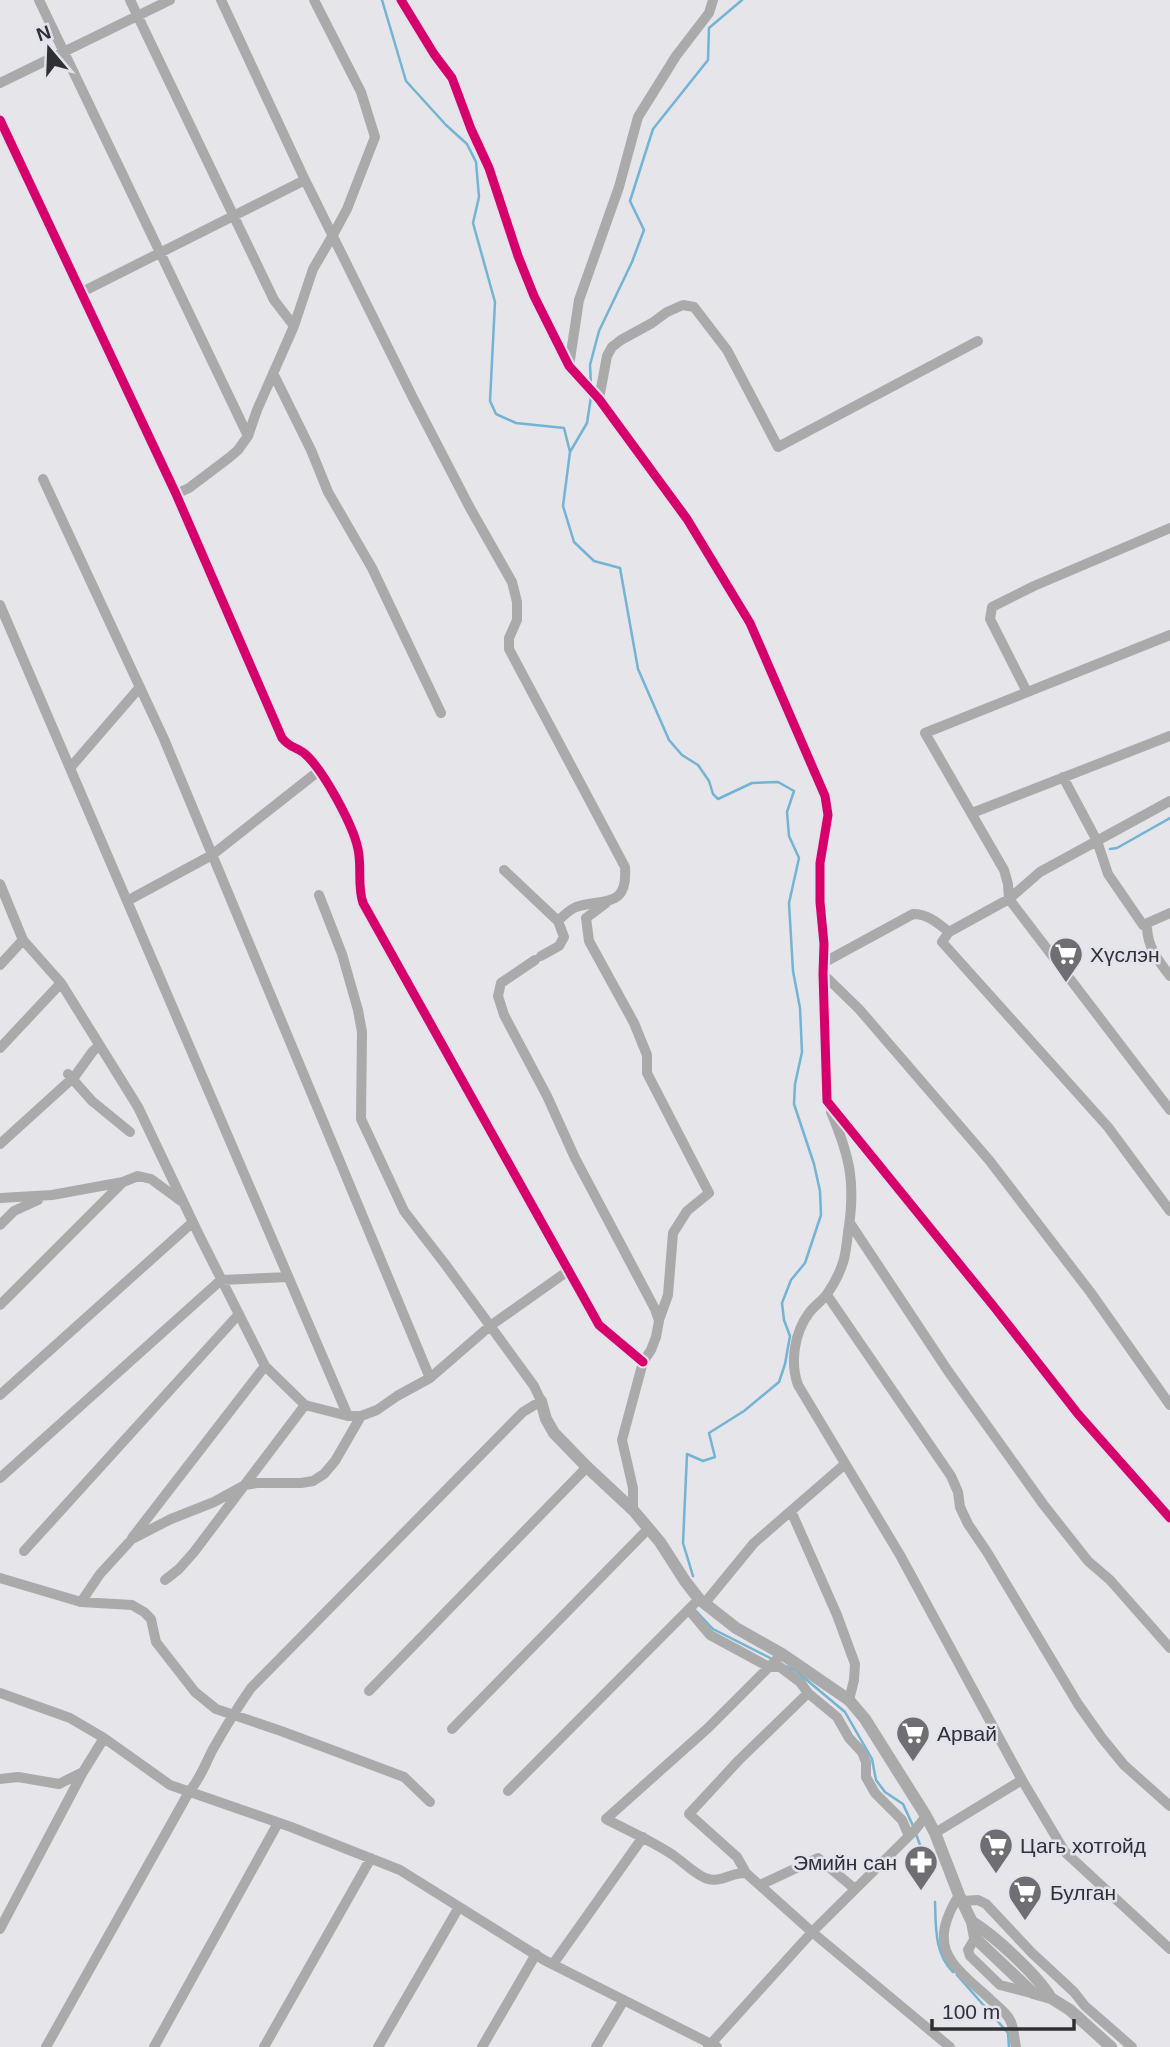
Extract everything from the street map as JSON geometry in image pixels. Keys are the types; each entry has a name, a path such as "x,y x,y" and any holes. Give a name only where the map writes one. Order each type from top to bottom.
{"street":[{"path":"39,0 248,436"},
{"path":"130,0 274,300 294,326"},
{"path":"0,83 170,0"},
{"path":"221,0 305,180 412,398 512,582 517,602 517,620 509,638 509,649 625,867 626,882 622,893 586,918 589,941 634,1023 647,1055 647,1073 709,1193 687,1211 673,1234 668,1295 651,1350 643,1363 622,1440 633,1488 634,1510"},
{"path":"176,494 189,488 230,457 248,436 294,326 313,269 333,235 375,137 361,92 314,0"},
{"path":"401,0 452,78 489,168 534,296 569,366 598,399 687,519 750,623 825,796 828,815 820,863 820,902 824,944 827,1101 845,1145 853,1194 844,1260 827,1295 808,1314 798,1337 793,1356 793,1372 798,1385 900,1555 1022,1780 1065,1852 1170,1949"},
{"path":"569,366 579,300 619,187 638,117 676,56 709,13 713,0"},
{"path":"0,120 176,494 282,738 289,747 303,752 320,770 354,835 359,852 359,893 363,904 599,1325 643,1363"},
{"path":"82,292 305,180"},
{"path":"598,399 607,356 612,347 667,312 683,305 694,307 727,350 778,447 978,341"},
{"path":"273,373 311,450 328,492 372,568 441,713"},
{"path":"43,479 164,739 430,1378"},
{"path":"1027,692 990,619 992,607 1034,586 1170,528"},
{"path":"0,605 348,1416"},
{"path":"1170,635 925,733 1004,870 1009,884 1009,900 1170,1110"},
{"path":"70,768 140,687"},
{"path":"972,813 1170,736"},
{"path":"127,901 212,855 320,770"},
{"path":"1063,777 1097,841 1108,874 1147,928 1148,943 1170,976"},
{"path":"1170,801 1040,872 1009,900 949,932 942,942 1108,1127 1170,1211"},
{"path":"504,870 558,921 564,937 559,946 501,983 498,996 504,1015 659,1321"},
{"path":"0,884 23,940 61,983 138,1107 265,1366 305,1405 348,1416 360,1416 377,1410 430,1378 490,1326 568,1271"},
{"path":"319,895 342,954 358,1010 362,1032 361,1119 404,1211 534,1386 554,1433 634,1510 702,1602 736,1628 782,1654 849,1700 865,1719 926,1816 972,1922 975,1938 1033,1993 1051,1998 1070,2010 1111,2047"},
{"path":"558,921 575,908 607,903"},
{"path":"1143,925 1170,913"},
{"path":"823,963 913,915 922,914 949,932"},
{"path":"0,965 23,940"},
{"path":"823,974 859,1009 989,1160 1091,1293 1170,1405"},
{"path":"0,1048 61,983"},
{"path":"0,1144 99,1046"},
{"path":"70,1076 92,1101 130,1132"},
{"path":"827,1101 1078,1414 1170,1518"},
{"path":"0,1198 52,1195 123,1182 138,1176 152,1179 184,1204"},
{"path":"0,1304 123,1182"},
{"path":"0,1225 14,1211 52,1195"},
{"path":"0,1395 193,1222"},
{"path":"850,1223 948,1371 1043,1504 1088,1561 1110,1580 1170,1648"},
{"path":"0,1478 221,1280 288,1277"},
{"path":"827,1295 951,1476 968,1524 1078,1704 1124,1765 1170,1806"},
{"path":"24,1551 239,1314"},
{"path":"81,1602 100,1574 132,1539 265,1366"},
{"path":"46,2047 189,1792 201,1779 209,1757 232,1716 251,1688 523,1412 541,1401"},
{"path":"164,1580 179,1569 305,1405"},
{"path":"132,1539 245,1485 313,1481 324,1474 335,1461 360,1416"},
{"path":"508,1791 689,1610 702,1602 754,1543 845,1464"},
{"path":"369,1691 587,1467"},
{"path":"791,1511 837,1615 855,1664 855,1680 849,1700"},
{"path":"452,1729 649,1528"},
{"path":"0,1578 81,1602 132,1605 150,1619 156,1642 195,1692 216,1709 404,1777 430,1802"},
{"path":"689,1610 710,1635 769,1667 780,1667 837,1717 849,1738 862,1752 866,1762 866,1777 875,1793 902,1820 909,1836"},
{"path":"746,1872 737,1872 721,1880 705,1878 674,1855 606,1819 708,1728 782,1654"},
{"path":"0,1693 70,1718 104,1738 170,1785 400,1870 553,1964 712,2046 812,1932 926,1816"},
{"path":"808,1693 739,1760 690,1814 737,1857 746,1872 812,1932 950,2047"},
{"path":"0,1928 104,1738"},
{"path":"0,1779 18,1777 59,1784 83,1772"},
{"path":"935,1833 1022,1780"},
{"path":"154,2047 278,1823"},
{"path":"553,1964 643,1838"},
{"path":"264,2047 370,1858"},
{"path":"760,1885 818,1858 855,1889"},
{"path":"960,1898 978,1900 986,1905 1079,1999 1132,2047"},
{"path":"960,1898 944,1922 943,1943 949,1957 967,1979 1010,2018 1016,2047"},
{"path":"378,2047 460,1907"},
{"path":"972,1922 984,1929 1042,1984 1051,1998"},
{"path":"482,2047 536,1954"},
{"path":"1070,2010 1079,1999"},
{"path":"596,2047 624,2000"}],"waterway":[{"path":"382,0 406,81 467,144 476,162 479,197 473,223 495,302 490,401 496,414 516,423 564,428 570,452 563,506 574,542 594,561 620,568 638,669 669,740 682,755 698,765 718,799 752,783 778,782 794,791 787,812 789,836 799,858 789,903 802,1052 794,1104 814,1164 820,1191 821,1215 805,1263 791,1280 782,1303 790,1336 779,1382 744,1411 709,1433 715,1457 703,1461 687,1454 683,1543 693,1576"},
{"path":"591,386 590,365 599,331 644,230 630,201 653,129 708,60 709,28 742,0"},
{"path":"570,452 587,423 591,397"},
{"path":"1110,849 1117,848 1170,818"},
{"path":"695,1610 713,1629 774,1660"},
{"path":"786,1666 796,1671 845,1712 872,1759 876,1780 885,1792 903,1804 914,1828"},
{"path":"916,1834 931,1875"},
{"path":"935,1902 939,1948 953,1972"},
{"path":"957,1975 1008,2033 1009,2047"}],"cycle path":[{"path":"401,0 452,78 489,168 534,296 569,366 599,399 687,519 750,623 825,796 828,815 820,863 820,902 824,944 827,1101 1078,1414 1170,1518"},
{"path":"0,120 176,494 282,738 312,761 344,812 358,849 363,903 599,1325 643,1362"}],"place":[{"name":"Хүслэн","path":"1066,984"},
{"name":"Арвай","path":"913,1763"},
{"name":"Цагь хотгойд","path":"996,1875"},
{"name":"Эмийн сан","path":"921,1892"},
{"name":"Булган","path":"1025,1922"}]}
